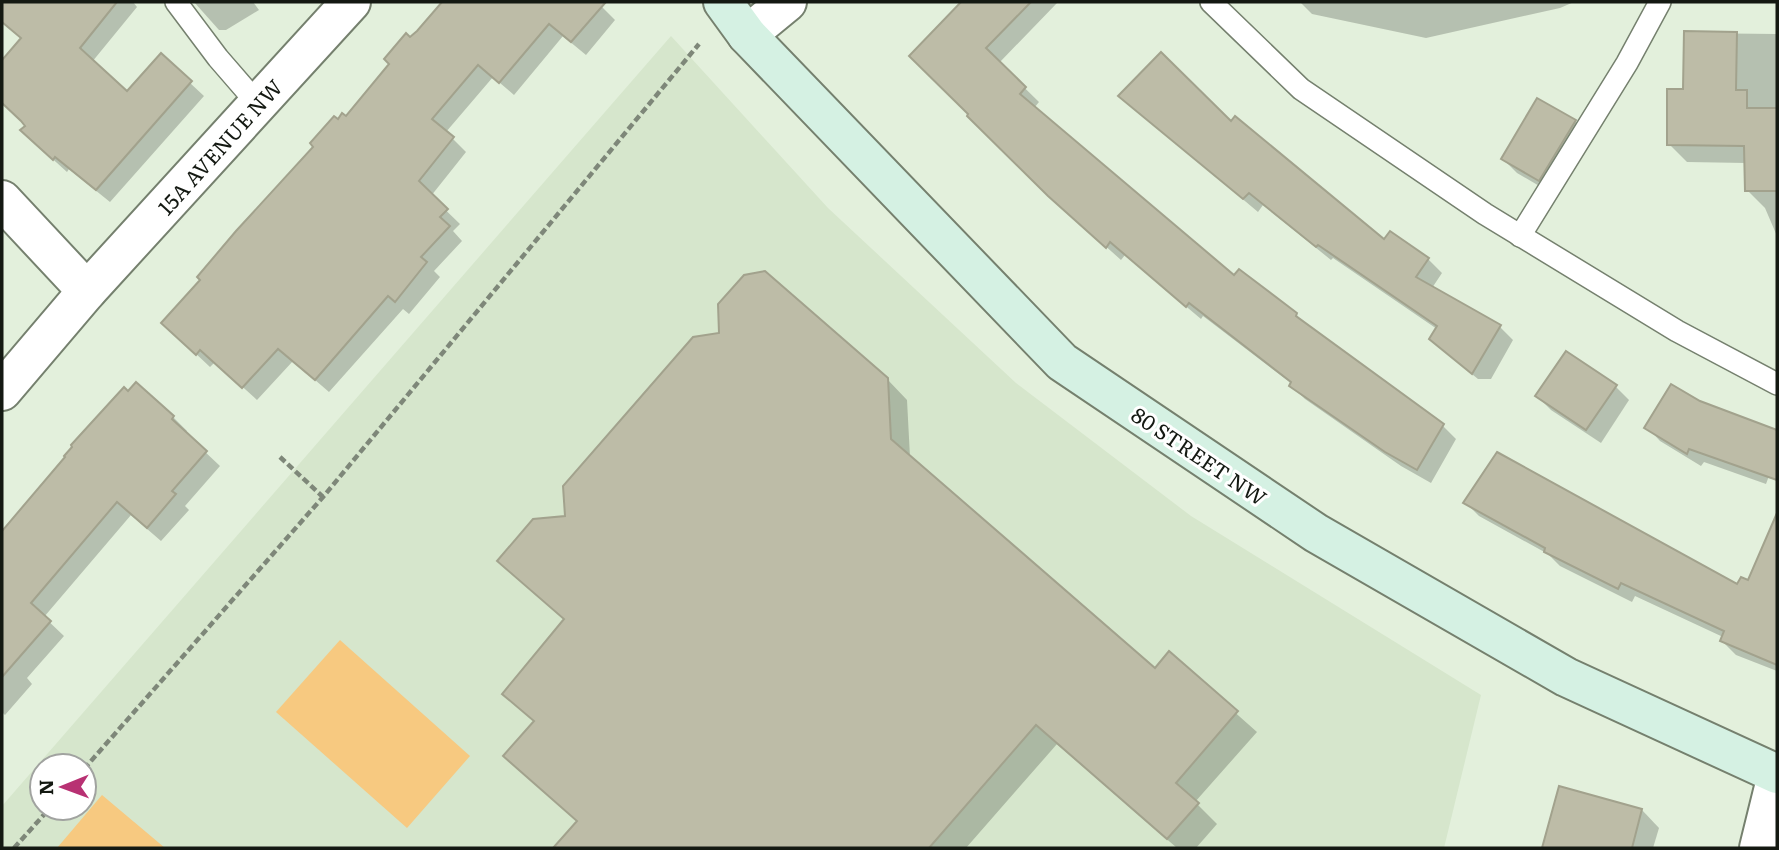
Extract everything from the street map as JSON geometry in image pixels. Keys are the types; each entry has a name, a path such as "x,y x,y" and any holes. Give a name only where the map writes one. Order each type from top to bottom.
{"street":[{"name":"15A AVENUE NW","path":"2,391 87,291 351,2"},
{"name":"80 STREET NW","path":"723,2 747,35 1062,362 1316,533 1411,588 1566,677 1777,774"},
{"path":"747,35 787,2"},
{"path":"2,200 87,291"},
{"path":"1759,848 1777,774"}],"lane":[{"path":"176,2 218,58 257,103"},
{"path":"1211,2 1301,89 1520,236 1677,331 1777,384"},
{"path":"1520,236 1627,63 1660,2"}],"path":[{"path":"98,753 323,497 699,44"},
{"path":"280,457 323,497"},
{"path":"14,848 37,822"}],"shaded area":[{"path":"671,36 828,208 1016,383 1191,516 1481,695 1444,848 2,848 2,806 28,776 28,822 98,822 98,752 49,752"},
{"path":"340,640 470,756 407,828 276,712"},
{"path":"102,795 165,848 57,848 79,822 98,822 98,800"}],"building":[{"path":"2,2 117,2 80,48 127,91 161,53 192,81 96,190 55,157 53,160 20,130 25,126 2,103 2,60 21,38 2,22"},
{"path":"442,2 606,2 571,42 549,24 499,83 478,65 432,119 454,137 419,181 448,209 440,217 450,226 421,257 427,262 395,302 388,296 315,380 278,349 242,388 200,350 196,355 161,323 200,280 197,277 236,231 313,147 310,143 334,116 338,119 342,113 346,116 389,64 384,59 406,33 410,37 417,31"},
{"path":"961,2 1031,2 986,48 1026,87 1020,94 1234,275 1239,269 1297,313 1296,316 1444,424 1417,470 1385,452 1289,386 1291,382 1189,303 1186,307 1110,242 1106,248 1048,196 967,116 968,114 909,56"},
{"path":"1684,31 1737,32 1736,90 1747,90 1747,108 1777,108 1777,191 1745,191 1744,146 1667,145 1667,89 1683,89"},
{"path":"1161,52 1231,121 1235,116 1384,239 1390,231 1429,258 1416,277 1501,325 1472,374 1429,339 1437,326 1318,245 1316,247 1249,193 1243,199 1118,96"},
{"path":"1537,98 1576,120 1539,181 1501,159"},
{"path":"765,271 888,378 891,439 1155,668 1169,651 1238,711 1176,783 1199,803 1167,839 1036,725 929,848 553,848 577,821 503,756 534,721 502,694 564,619 497,561 533,519 565,516 563,486 693,337 719,333 718,304 744,275"},
{"path":"1566,351 1617,385 1586,430 1535,396"},
{"path":"136,382 174,416 172,419 207,451 172,491 176,494 147,528 117,502 31,603 51,621 2,677 2,531 65,457 71,445 124,387 128,391"},
{"path":"1671,384 1700,401 1777,430 1777,480 1689,449 1687,454 1644,428"},
{"path":"1497,452 1737,584 1741,577 1748,580 1777,513 1777,665 1720,641 1724,631 1621,583 1618,589 1544,552 1545,548 1463,503"},
{"path":"1559,786 1642,809 1632,848 1542,848"}]}
